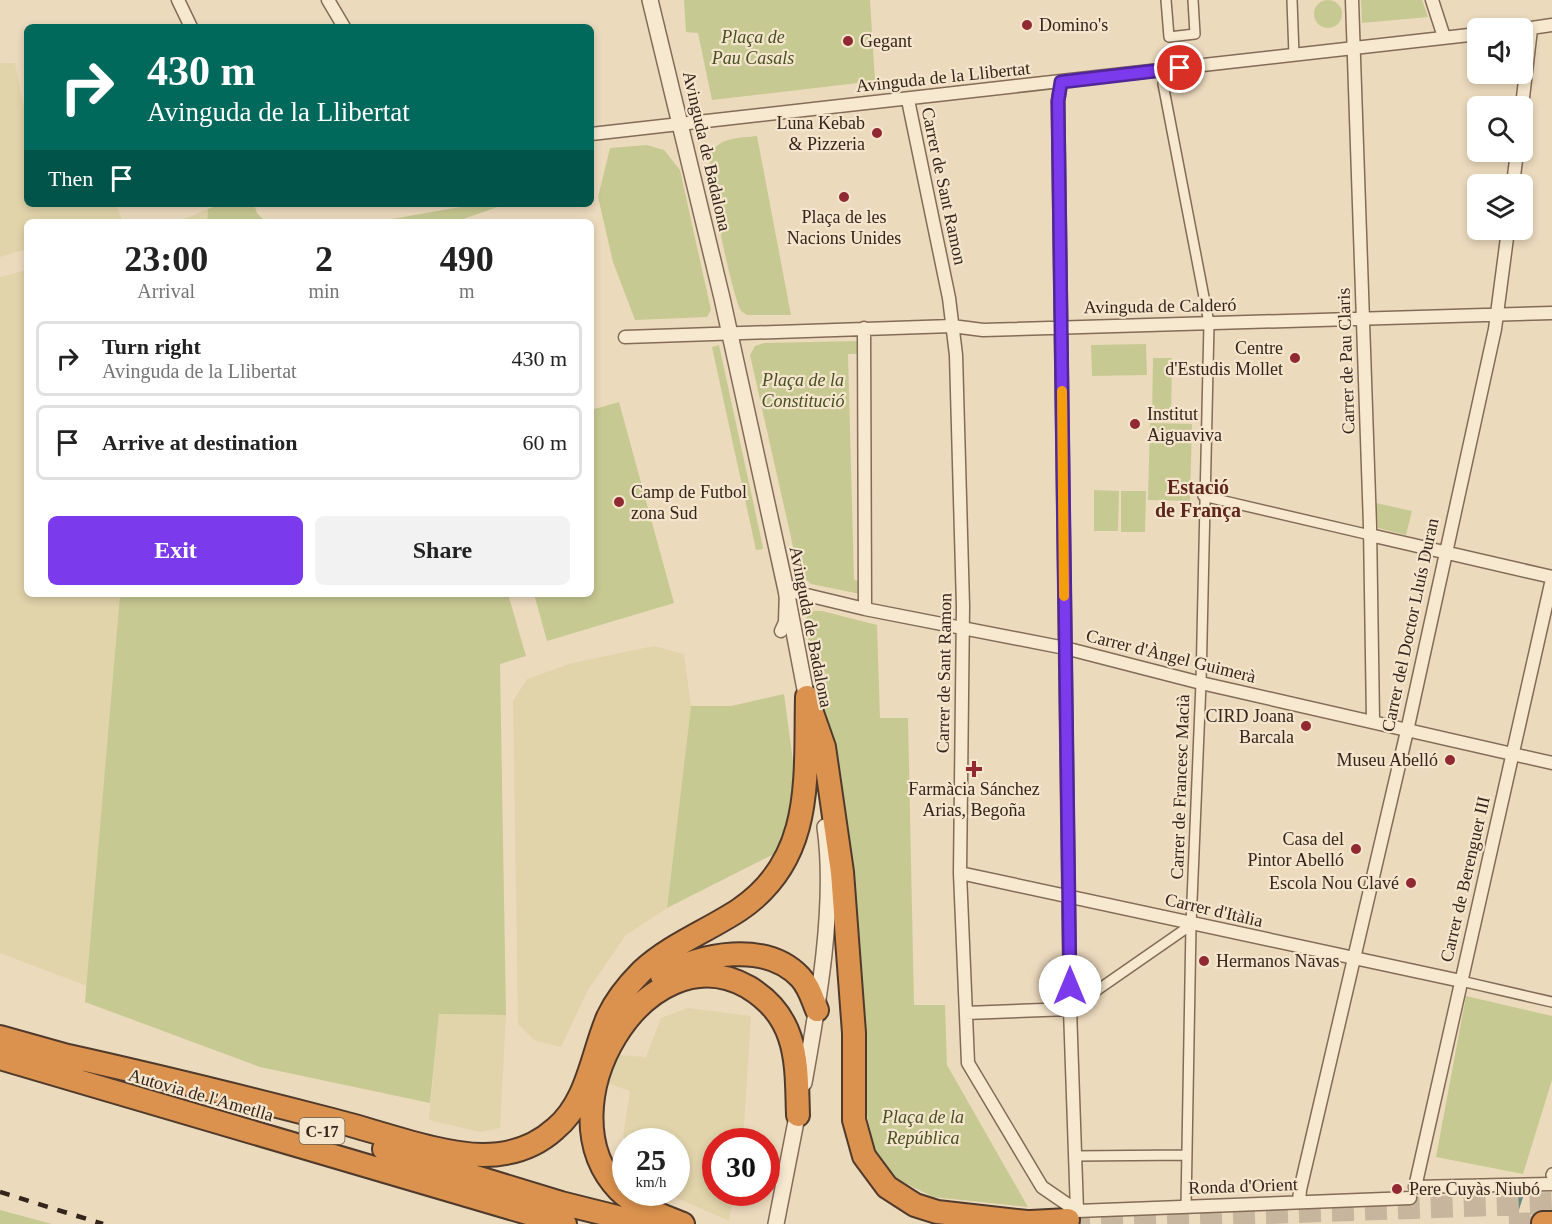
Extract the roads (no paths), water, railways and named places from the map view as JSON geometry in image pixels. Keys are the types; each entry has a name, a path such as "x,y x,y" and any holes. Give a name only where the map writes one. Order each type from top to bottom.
{"highway":[{"path":"68,1056 246,1096 462,1154 483,1155 521,1149 558,1127 578,1098 609,1017 621,996 643,971 666,953 741,908 770,883 782,867 798,830 803,801 807,697"},
{"path":"807,697 824,747 842,872 854,1033 854,1120 864,1156 887,1187 915,1205 937,1212 1016,1223 1073,1215"},
{"path":"598,1047 621,1015 648,985 675,968 718,956 752,955 780,963 801,978 817,1010"},
{"path":"683,1224 647,1209 621,1191 600,1163 595,1148 591,1108 598,1072 614,1036 640,1005 670,986 701,976 726,978 757,993 777,1011 791,1040 798,1115"},
{"name":"Autovia de l'Ametlla","path":"0,1037 561,1203 645,1224"},
{"name":"C-17","path":"0,1058 565,1224"}],"street":[{"path":"178,0 190,24"},
{"path":"328,0 342,24"},
{"name":"Avinguda de Badalona","path":"650,0 663,44"},
{"name":"Avinguda de Badalona","path":"657,0 663,44 680,124 786,590 807,697 827,841 826,926 817,1010 776,1224"},
{"path":"1166,0 1169,37 1195,34 1193,0"},
{"path":"1292,0 1294,56"},
{"name":"Carrer de Pau Claris","path":"1352,0 1370,535 1373,720"},
{"path":"1432,0 1444,37"},
{"path":"1533,28 1552,25"},
{"name":"Avinguda de la Llibertat","path":"594,134 908,100 1467,35"},
{"path":"1061,82 1058,101 1070,1009 1075,1156 1073,1215"},
{"name":"Carrer de Francesc Macià","path":"1163,84 1209,323 1203,496 1201,683 1191,925 1186,1207"},
{"name":"Carrer de Sant Ramon","path":"908,100 949,298 956,355 962,627 960,873 968,1063 1042,1187 1073,1215"},
{"name":"Carrer del Doctor Lluís Duran","path":"1299,1202 1299,1190 1407,731 1443,553 1498,314 1507,240"},
{"name":"Avinguda de Calderó","path":"625,337 864,328 952,326 983,330 1552,313"},
{"path":"864,328 866,609"},
{"path":"1203,496 1552,578"},
{"name":"Carrer de Berenguer III","path":"1413,1192 1552,578"},
{"path":"781,631 785,622 786,590"},
{"name":"Carrer d'Àngel Guimerà","path":"786,590 866,609 1065,648 1201,683 1373,720 1407,731 1552,763"},
{"name":"Carrer d'Itàlia","path":"960,873 1070,894 1191,925 1461,981"},
{"path":"966,1013 1070,1009 1191,925"},
{"path":"1461,981 1552,1002"},
{"path":"1075,1156 1187,1155"},
{"name":"Ronda d'Orient","path":"1073,1215 1299,1202 1551,1179"}],"waterway":[{"path":"1512,1224 1521,1196"}],"tunnel":[{"path":"1068,1220 1552,1203"},
{"path":"1509,1224 1543,1223"}],"railway":[{"path":"0,1192 103,1224"}],"place":[{"name":"Domino's","path":"1027,25"},
{"name":"Gegant","path":"848,41"},
{"name":"Luna Kebab & Pizzeria","path":"877,133"},
{"name":"Plaça de les Nacions Unides","path":"844,197"},
{"name":"Centre d'Estudis Mollet","path":"1295,358"},
{"name":"Institut Aiguaviva","path":"1135,424"},
{"name":"Camp de Futbol zona Sud","path":"619,502"},
{"name":"CIRD Joana Barcala","path":"1306,726"},
{"name":"Museu Abelló","path":"1450,760"},
{"name":"Farmàcia Sánchez Arias, Begoña","path":"974,769"},
{"name":"Casa del Pintor Abelló","path":"1356,849"},
{"name":"Escola Nou Clavé","path":"1411,883"},
{"name":"Hermanos Navas","path":"1204,961"},
{"name":"Pere Cuyàs Niubó","path":"1397,1189"}],"district":[{"name":"Estació de França","path":"1198,498"}],"park label":[{"name":"Plaça de Pau Casals","path":"753,47"},
{"name":"Plaça de la Constitució","path":"803,390"},
{"name":"Plaça de la República","path":"923,1127"}]}
